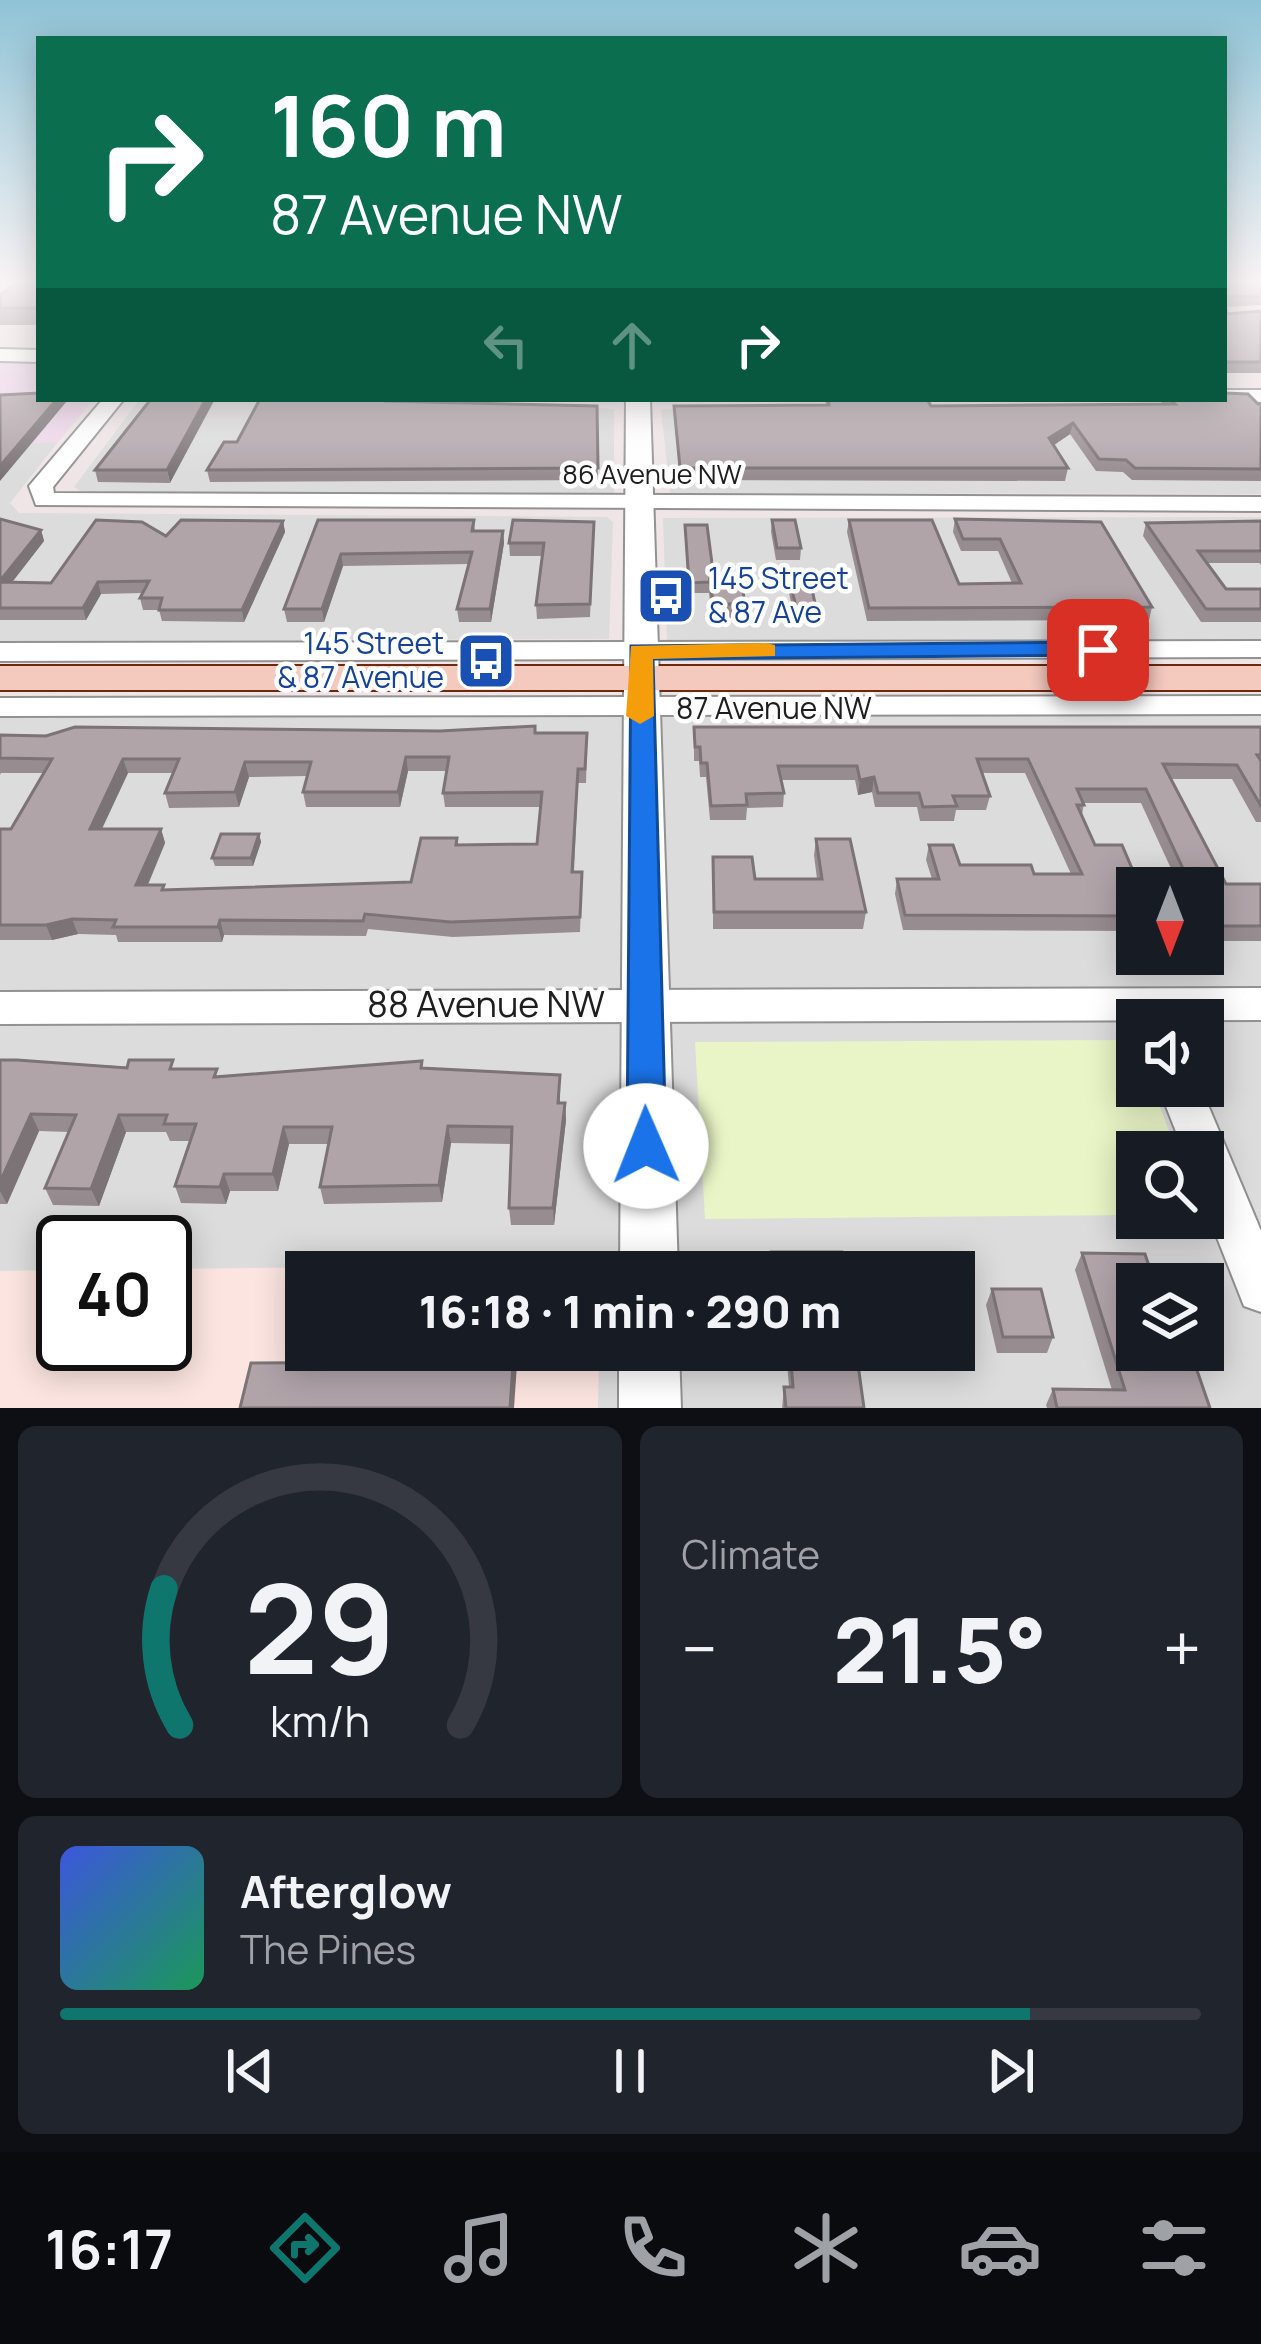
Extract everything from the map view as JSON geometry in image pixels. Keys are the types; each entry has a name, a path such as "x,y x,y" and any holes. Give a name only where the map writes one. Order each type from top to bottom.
{"main road":[{"name":"87 Avenue NW","path":"0,678 1261,678"}],"street":[{"path":"0,356 36,356"},
{"path":"1227,396 1261,396"},
{"name":"86 Avenue NW","path":"111,402 41,486 44,500 639,506 1261,504"},
{"path":"638,402 649,1251"},
{"name":"87 Avenue NW","path":"0,706 1261,650"},
{"name":"87 Avenue NW","path":"0,652 1261,705"},
{"name":"88 Avenue NW","path":"0,1008 644,1002 1116,1011"},
{"name":"88 Avenue NW","path":"1224,1007 1261,1004"},
{"path":"1187,1107 1261,1289"},
{"path":"650,1371 650,1408"}],"shaded area":[{"path":"0,363 36,363 36,402 91,402 58,442 0,443"},
{"path":"138,402 485,402 614,409 614,494 85,494 74,487"},
{"path":"661,409 1261,409 1261,494 670,493"},
{"path":"58,442 10,503 19,513 607,517 613,522 609,639 0,641 0,443"},
{"path":"1261,517 1261,640 667,643 663,518"},
{"path":"1261,702 1261,1408 0,1408 0,705"},
{"path":"285,1268 285,1371 599,1371 598,1408 0,1408 0,1271 36,1270 36,1371 192,1371 192,1269"}],"green space":[{"path":"1116,1040 1116,1107 1160,1107 1169,1131 1116,1131 1116,1215 705,1219 695,1042"}],"building":[{"path":"1227,346 1261,346 1261,362 1227,362"},
{"path":"36,393 36,402 54,402 0,466 0,395"},
{"path":"1227,393 1248,394 1261,404 1261,469 1135,468 1126,460 1099,459 1073,423 1049,438 1068,468 680,468 674,406 828,402 1227,402"},
{"path":"149,402 204,402 167,470 95,470"},
{"path":"258,402 597,406 598,468 207,470 224,442 237,442"},
{"path":"0,519 41,530 0,581"},
{"path":"955,519 1101,522 1152,607 869,608 849,520 932,520 959,584 1021,583 1000,539 963,539"},
{"path":"96,520 142,522 166,536 181,520 283,521 242,610 159,610 162,598 140,598 149,581 98,582 83,608 0,608 0,582 51,583"},
{"path":"318,520 474,520 472,531 503,531 490,609 457,609 472,552 341,554 322,609 284,609"},
{"path":"513,520 594,522 590,604 536,605 544,543 509,543"},
{"path":"772,520 795,520 801,548 777,548"},
{"path":"1261,521 1261,551 1198,551 1226,589 1261,589 1261,609 1206,609 1146,523"},
{"path":"685,525 707,525 714,579 710,582 689,583"},
{"path":"789,575 809,575 816,608 796,608"},
{"path":"710,579 741,579 745,604 713,604"},
{"path":"535,726 535,733 587,733 585,769 578,769 572,872 582,872 580,917 451,922 365,914 363,921 220,920 218,927 113,927 116,920 72,919 46,925 0,925 0,829 11,829 52,759 0,758 0,735 46,736 75,727 440,731","holes":["406,757 449,757 443,793 542,792 537,844 456,845 457,838 421,838 411,882 162,890 164,885 136,885 161,829 90,829 123,759 179,759 165,793 235,792 245,762 311,762 303,792 398,792"]},
{"path":"694,727 1261,727 1261,755 1257,755 1261,806 1237,765 1163,764 1217,867 1182,867 1146,789 1077,789 1084,805 1077,805 1095,845 1122,845 1131,867 1116,867 1116,916 905,915 897,879 939,879 929,845 953,845 960,865 1031,865 1034,874 1082,874 1028,759 977,759 990,796 953,796 957,806 923,807 919,793 878,793 874,777 860,780 857,766 778,766 784,793 746,794 747,805 711,806 707,763 701,763 700,747 695,747"},
{"path":"221,834 259,834 251,858 212,858"},
{"path":"816,839 850,839 866,912 714,912 713,857 752,857 755,879 822,879"},
{"path":"1224,880 1261,884 1261,926 1224,926"},
{"path":"0,1060 127,1068 129,1060 173,1060 170,1069 217,1069 214,1077 422,1061 421,1068 560,1075 558,1103 565,1103 553,1208 509,1208 512,1127 448,1126 439,1185 320,1187 332,1127 284,1127 273,1174 224,1174 220,1187 175,1186 196,1124 164,1124 167,1115 119,1115 91,1189 45,1188 76,1115 31,1114 0,1182"},
{"path":"1082,1253 1145,1254 1148,1263 1116,1263 1116,1361"},
{"path":"992,1289 1041,1289 1053,1337 1003,1337"},
{"path":"251,1363 285,1363 285,1371 513,1371 510,1408 240,1408"},
{"path":"792,1371 859,1371 864,1408 786,1408 784,1387 793,1387"},
{"path":"1119,1371 1197,1371 1210,1408 1057,1408 1053,1389 1125,1390"}],"slow traffic":[{"path":"640,716 640,651 766,651"}],"place":[{"name":"145 Street & 87 Ave","path":"666,596"},
{"name":"145 Street & 87 Avenue","path":"486,661"}],"route":[{"path":"646,1146 640,651 1098,650"}]}
